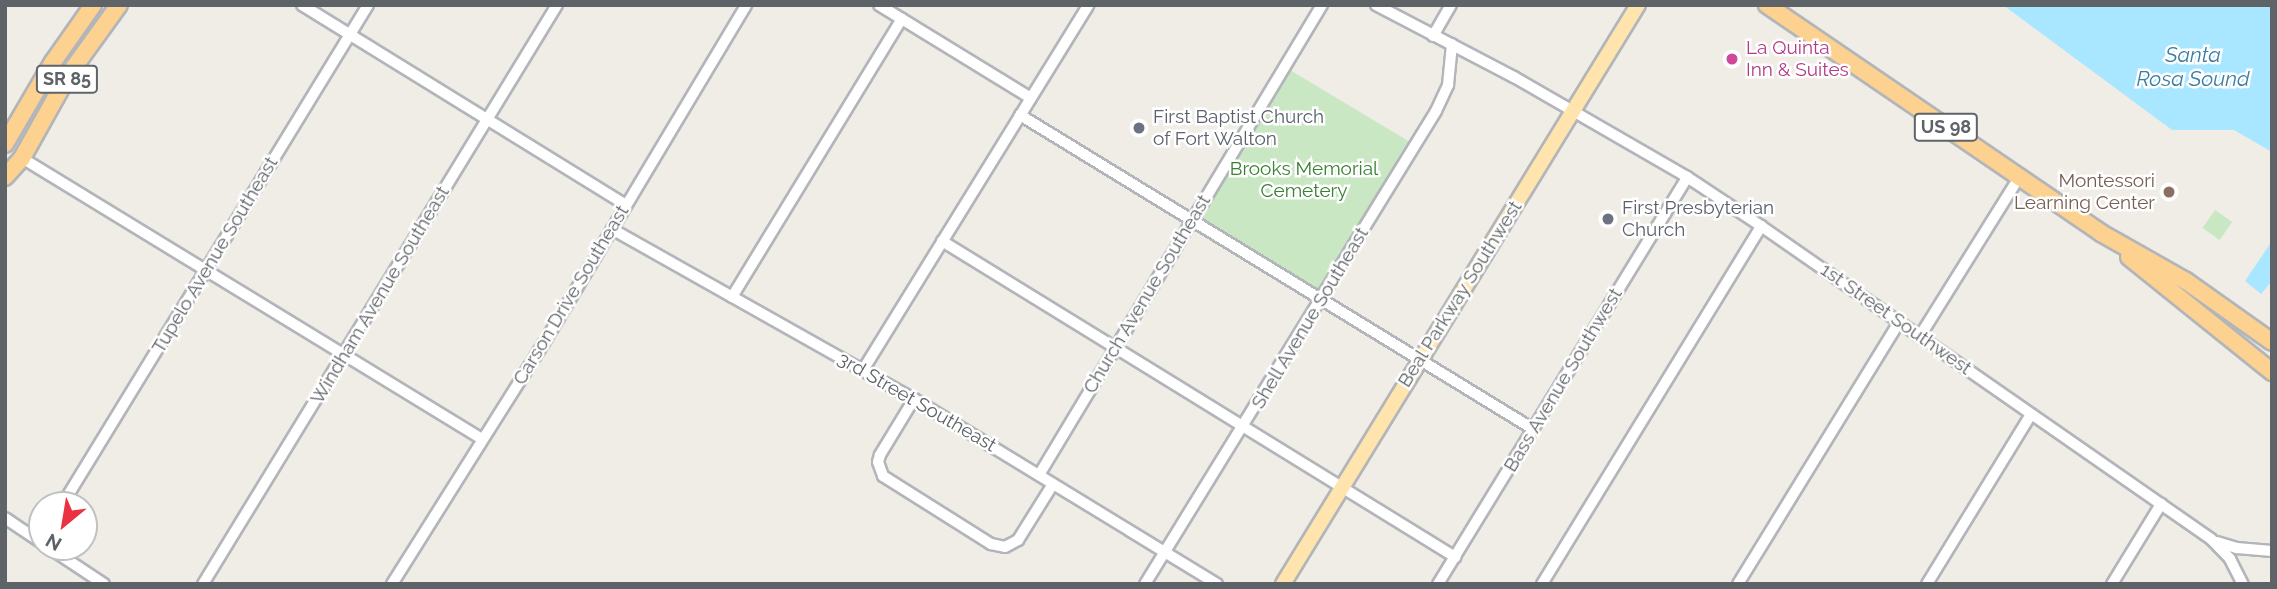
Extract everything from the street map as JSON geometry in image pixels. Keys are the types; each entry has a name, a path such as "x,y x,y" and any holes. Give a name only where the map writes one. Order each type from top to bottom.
{"highway":[{"name":"SR 85","path":"5,146 53,62 93,5"},
{"name":"SR 85","path":"5,177 22,158 69,74 119,5"},
{"name":"US 98","path":"1767,5 2101,233 2186,282 2272,342"},
{"name":"US 98","path":"2101,233 2174,297 2272,372"}],"main road":[{"name":"Beal Parkway Southwest","path":"1283,584 1638,5"},
{"path":"5,146 22,158"}],"street":[{"path":"302,5 626,205"},
{"name":"Tupelo Avenue Southeast","path":"71,491 368,5"},
{"name":"Windham Avenue Southeast","path":"203,584 558,5"},
{"name":"Carson Drive Southeast","path":"392,584 612,229 746,5"},
{"path":"879,5 892,9 902,19 1031,98"},
{"path":"863,370 1088,5"},
{"name":"Church Avenue Southeast","path":"1039,475 1322,5"},
{"name":"1st Street Southwest","path":"1376,5 1573,111 1687,177 1761,226 2211,539 2230,559 2244,584"},
{"path":"1433,36 1451,5"},
{"path":"732,297 902,19"},
{"name":"Shell Avenue Southeast","path":"1145,584 1436,111 1448,85 1452,44"},
{"path":"1020,115 1533,429"},
{"path":"22,158 482,439"},
{"path":"1920,336 2020,176"},
{"name":"Bass Avenue Southwest","path":"1438,584 1687,177"},
{"path":"1542,584 1761,226"},
{"name":"3rd Street Southeast","path":"612,229 914,399 1217,584"},
{"path":"942,242 1455,557"},
{"path":"1738,584 1899,322"},
{"path":"914,399 880,455 878,462 883,476 991,544 1005,547 1018,540 1053,484"},
{"path":"1927,584 2031,414"},
{"path":"2112,584 2161,504"},
{"path":"5,519 28,533"},
{"name":"1st Street Southwest","path":"2211,539 2236,548 2272,551"},
{"path":"71,561 104,584"}],"green space":[{"name":"Brooks Memorial Cemetery","path":"1290,70 1408,141 1319,290 1200,219"},
{"path":"2215,210 2232,222 2220,240 2202,228"}],"water":[{"name":"Santa Rosa Sound","path":"2003,5 2272,5 2272,152 2234,130 2172,130"},
{"path":"2272,241 2272,281 2261,294 2245,281"}],"place":[{"name":"La Quinta Inn & Suites","path":"1732,59"},
{"name":"First Baptist Church of Fort Walton","path":"1139,128"},
{"name":"Montessori Learning Center","path":"2169,192"},
{"name":"First Presbyterian Church","path":"1608,219"}]}
